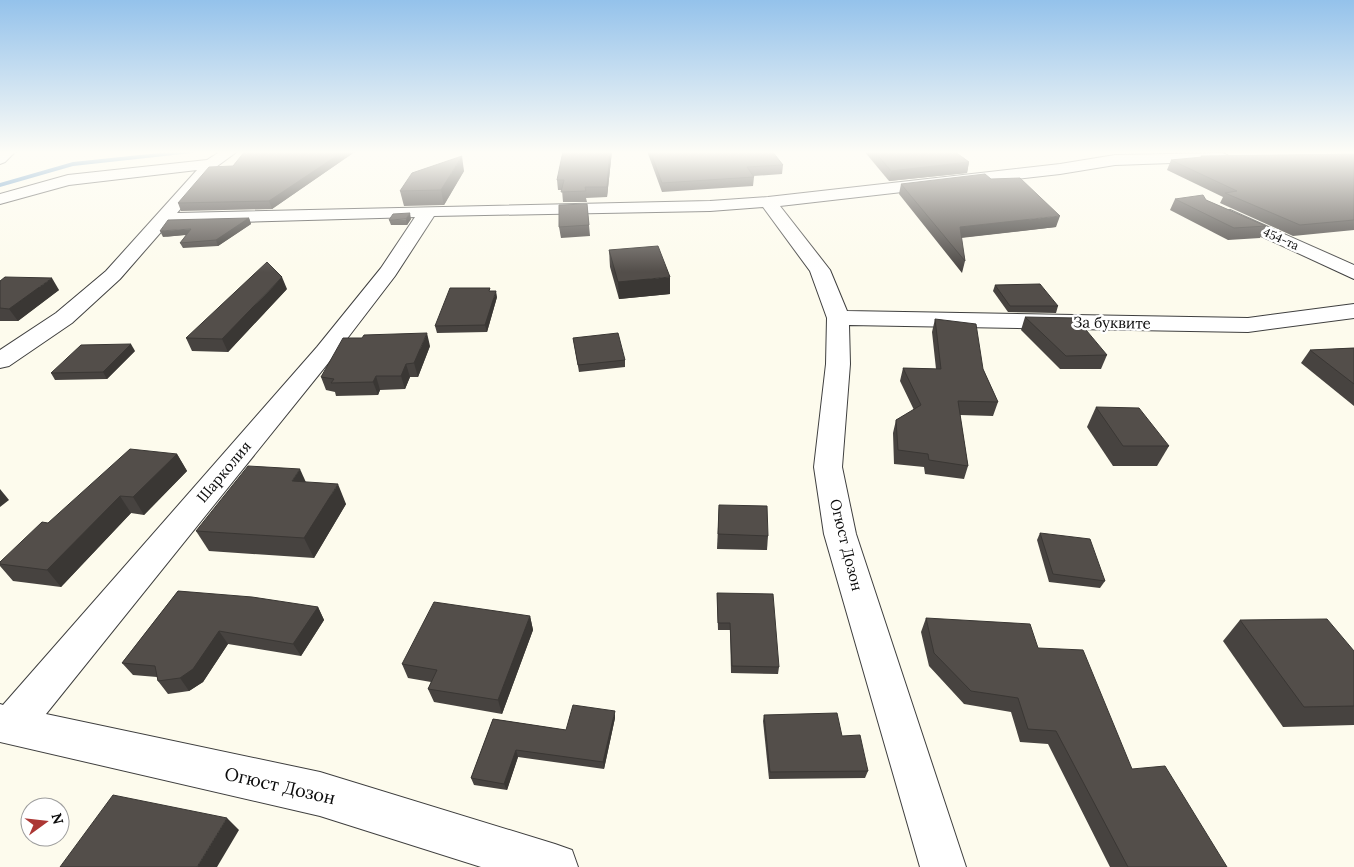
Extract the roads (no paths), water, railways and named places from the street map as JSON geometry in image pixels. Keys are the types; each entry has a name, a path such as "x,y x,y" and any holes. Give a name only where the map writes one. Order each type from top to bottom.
{"street":[{"path":"0,199 27,191"},
{"path":"0,361 64,318 113,275 188,191"},
{"path":"164,219 428,211 691,207 768,202 861,191"},
{"name":"Огюст Дозон","path":"768,202 820,270 838,318 838,364 828,467 840,534 943,867"},
{"name":"454-та","path":"1216,209 1354,273"},
{"name":"Шарколия","path":"6,725 325,352 388,272 428,211"},
{"name":"За буквите","path":"838,318 1248,325 1354,312"},
{"name":"Огюст Дозон","path":"6,725 320,794 555,867"}]}
